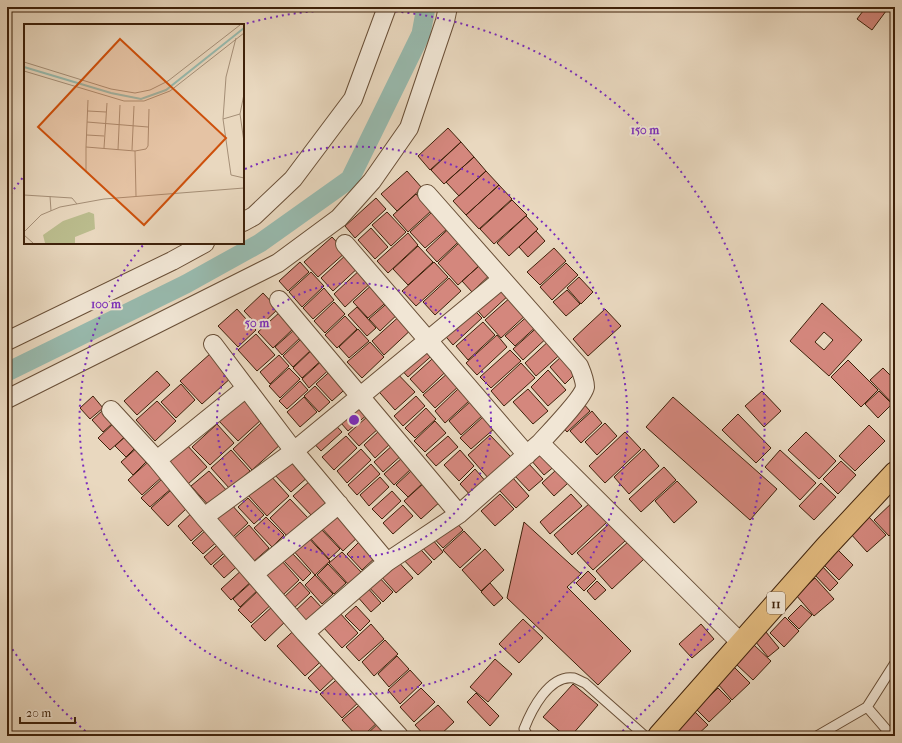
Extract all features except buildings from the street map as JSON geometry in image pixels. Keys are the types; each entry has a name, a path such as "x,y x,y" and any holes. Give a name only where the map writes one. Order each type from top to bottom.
{"highway":[{"name":"11","path":"659,736 826,547 895,473"}],"street":[{"path":"244,221 254,216 293,179 353,99 387,7"},
{"path":"7,399 278,263 339,218 372,181 409,128 445,21 448,7"},
{"path":"306,633 387,562 459,514 540,443 578,399 585,388 584,378 579,366 501,280 427,194"},
{"path":"7,341 203,244"},
{"path":"345,244 527,454"},
{"path":"204,517 294,451 501,280"},
{"path":"279,300 459,514"},
{"path":"213,344 294,451 387,562"},
{"path":"157,460 246,388"},
{"path":"111,410 157,460 204,517 306,633 399,736"},
{"path":"540,443 740,643"},
{"path":"254,574 339,504"}],"lane":[{"path":"817,736 867,707 895,664"},
{"path":"528,736 524,729 533,707 551,686 560,681 573,678 585,683 645,736"},
{"path":"867,707 892,736"}],"waterway":[{"path":"7,372 186,284 260,243 350,179 421,34 426,7"}]}
